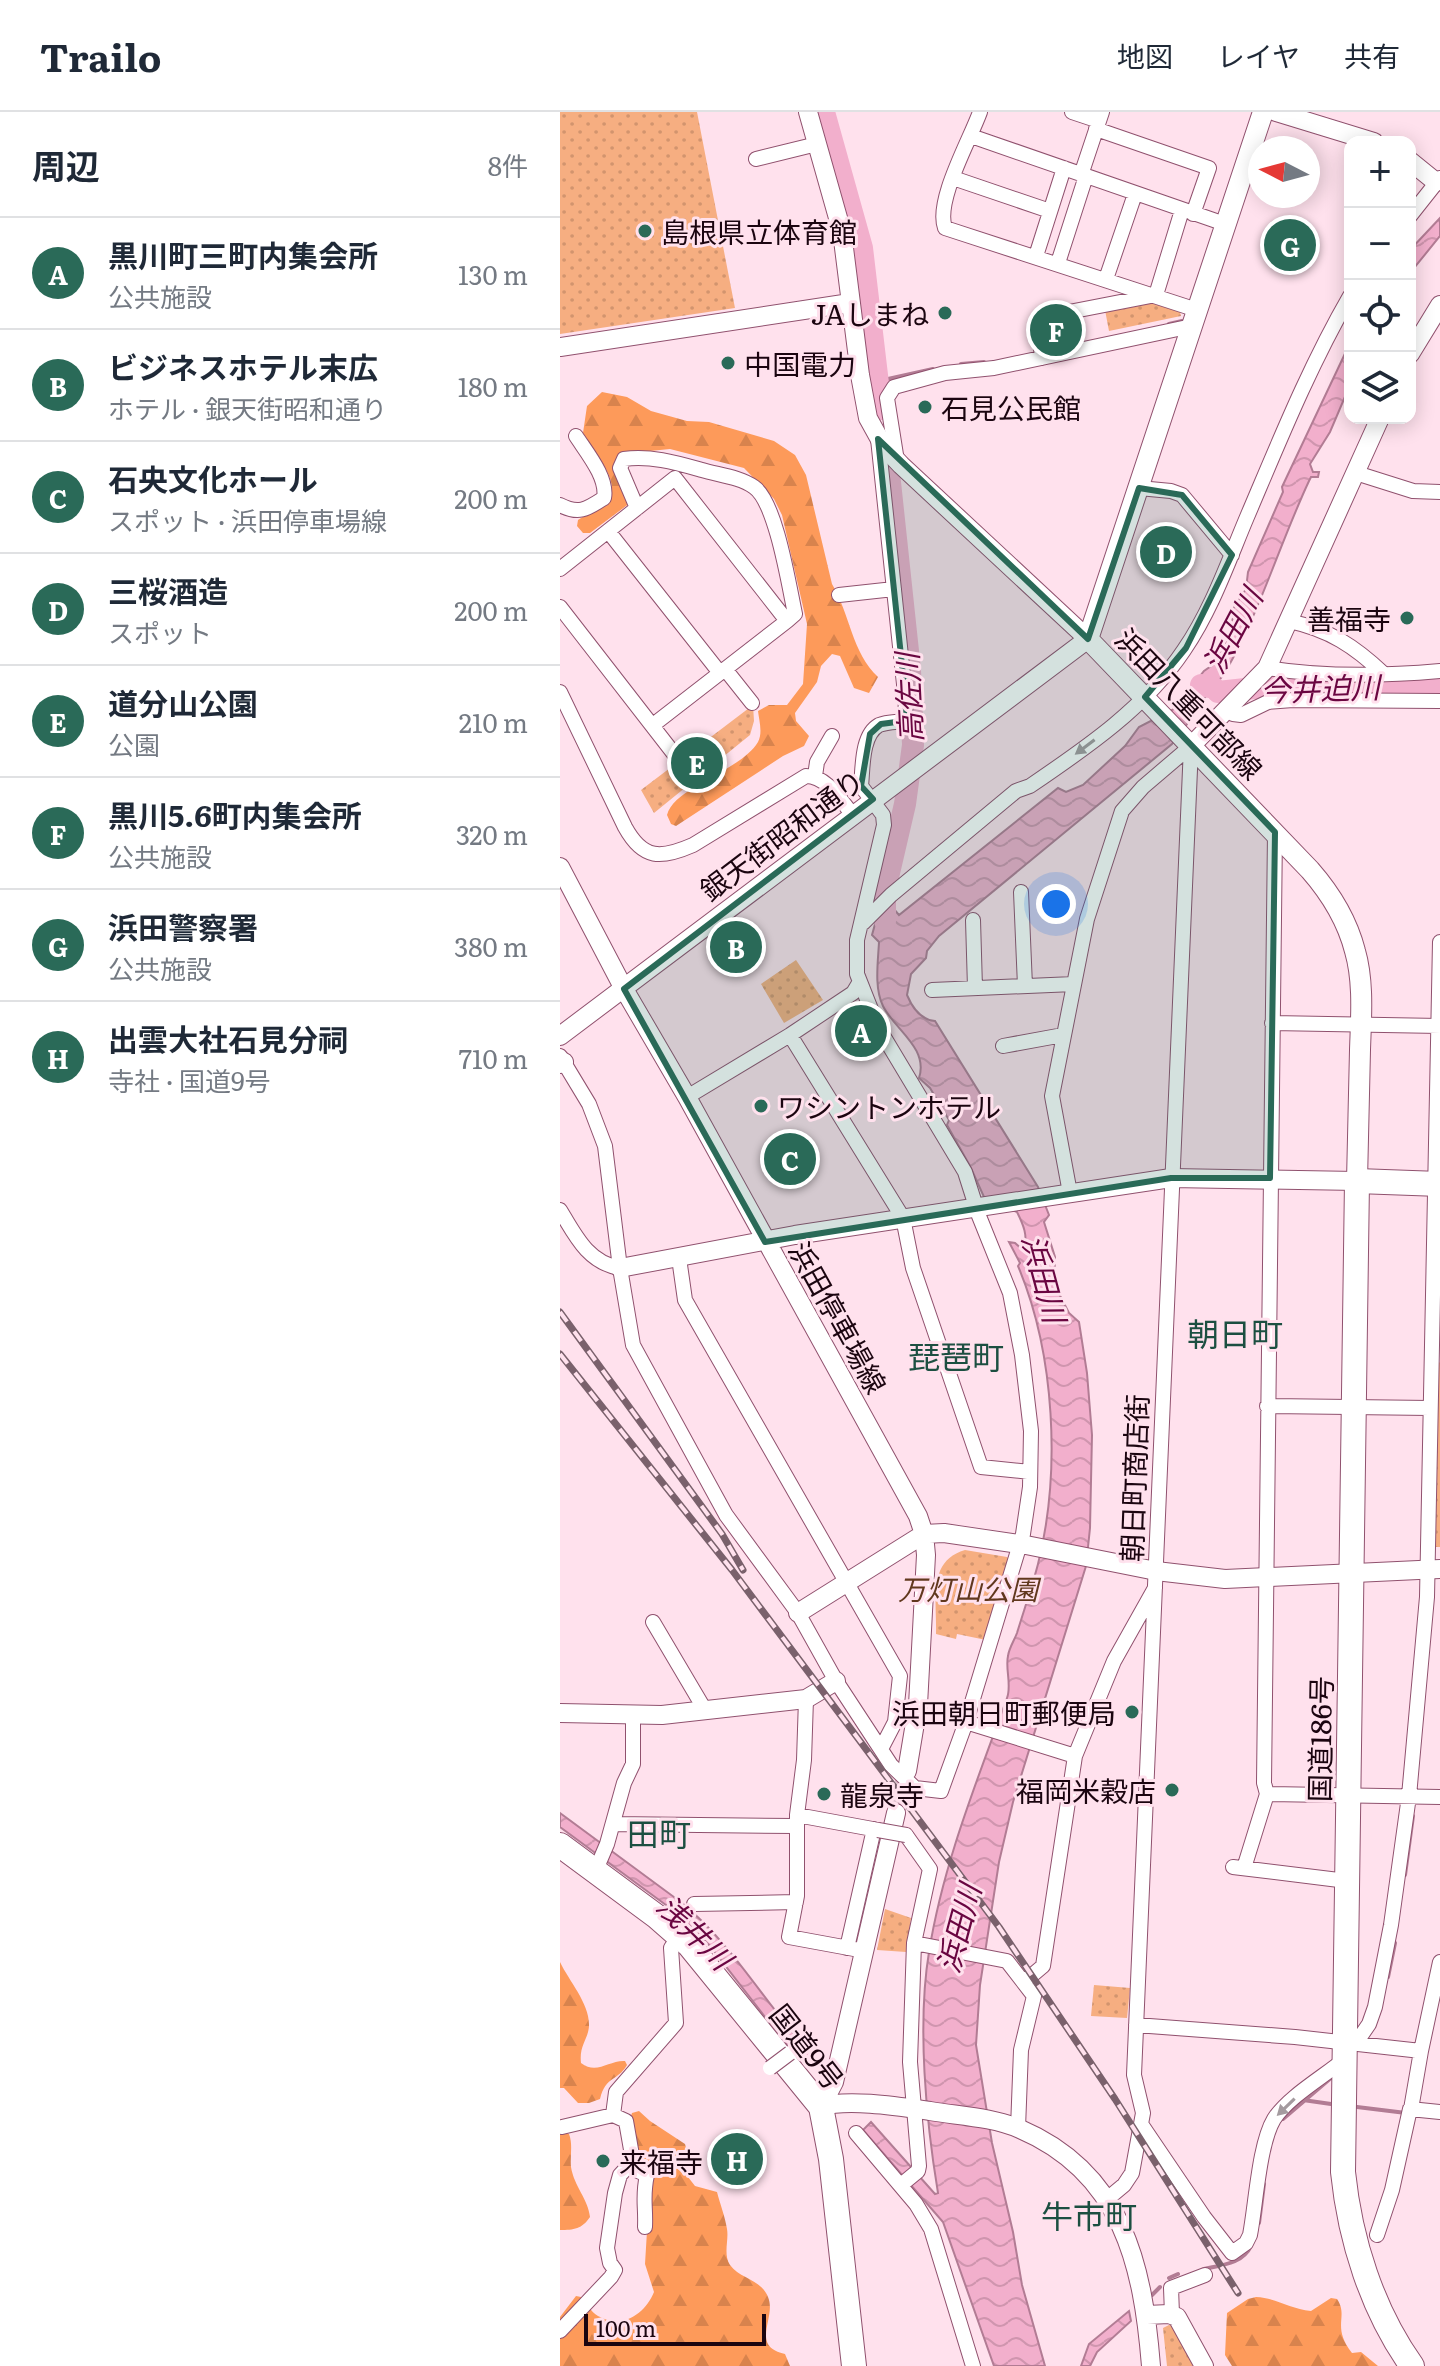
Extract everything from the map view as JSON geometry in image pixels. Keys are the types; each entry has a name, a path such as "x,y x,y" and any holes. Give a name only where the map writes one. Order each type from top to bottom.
{"highway":[{"path":"1357,1181 1437,1184"},
{"name":"国道186号","path":"1357,1181 1347,1881 1349,2048 1343,2172 1352,2237 1392,2336 1412,2365"},
{"name":"国道9号","path":"560,1845 597,1865 689,1945 821,2107 831,2159 854,2366"}],"main road":[{"name":"浜田八重可部線","path":"1263,112 1088,639 1275,832 1327,891 1348,929 1359,970 1361,1024 1357,1181"}],"street":[{"path":"808,112 842,232 868,418 878,439 897,461 1088,639"},
{"path":"980,112 953,178 942,215 945,228 1156,295 1195,318"},
{"path":"1072,112 1209,168 1188,212 1156,295"},
{"path":"1276,112 1354,136"},
{"path":"1058,263 1099,121"},
{"path":"971,136 1225,224"},
{"path":"756,159 817,144"},
{"path":"1416,165 1438,180 1416,208"},
{"path":"1036,256 1064,168"},
{"path":"953,178 1050,211"},
{"path":"1106,279 1135,194"},
{"path":"1041,353 1038,318 1156,295"},
{"path":"560,347 850,303"},
{"path":"1411,352 1440,305"},
{"path":"861,925 891,895 1016,791 1058,768 1104,734 1146,698 1186,648 1232,555 1296,400 1344,308"},
{"path":"897,461 887,398 890,390 945,373 994,368 1041,353 1195,318"},
{"path":"1070,1193 1052,1096 1087,919 1122,811 1143,787 1234,704 1267,668 1377,424"},
{"path":"560,505 576,512 585,511 604,498 606,489 602,479 576,436"},
{"path":"561,1061 589,1104 605,1146 633,1345 726,1515 798,1613 836,1681 891,1765 915,1788 941,1791 968,1723 1023,1545 1031,1431 1027,1387 1010,1293 980,1207 960,1161 878,1027 859,983 857,940 884,825 883,815 861,786 865,751 870,734 881,724 904,721 906,703 878,439"},
{"path":"637,508 620,468 624,459 646,458 751,485 766,500 795,614 653,725"},
{"path":"560,569 688,467"},
{"path":"1356,473 1413,491 1440,492"},
{"path":"675,478 787,621"},
{"path":"1139,488 1182,495 1232,555"},
{"path":"608,531 752,703"},
{"path":"839,595 894,589"},
{"path":"560,607 678,759"},
{"path":"1289,621 1328,632 1384,674"},
{"name":"銀天街昭和通り","path":"624,989 1088,639"},
{"path":"1267,668 1289,672 1384,674 1440,671"},
{"path":"560,692 625,827 643,852 656,854 684,849 806,776 815,776 824,781 853,815"},
{"path":"1234,704 1233,714 1241,715 1279,700 1440,701"},
{"path":"815,776 817,762 832,736"},
{"name":"朝日町商店街","path":"1106,2200 1124,2185 1132,2173 1142,2110 1134,2075 1189,744"},
{"path":"1275,832 1265,1577 1264,1783 1267,1794 1238,1867 1347,1881"},
{"name":"浜田停車場線","path":"560,867 624,989 687,1097 912,1506 924,1534 922,1660 907,1771"},
{"path":"1021,892 1025,986"},
{"path":"973,920 975,988"},
{"path":"1141,2124 1232,2253 1245,2244 1250,2235 1265,2139 1274,2119 1349,2048 1369,2024 1375,2007 1391,1925 1409,1796 1427,1597 1434,1569 1430,1408 1435,1357 1440,942"},
{"path":"687,1097 790,1035 853,993 859,983"},
{"path":"932,990 1074,984"},
{"path":"560,1036 624,989"},
{"path":"1272,1023 1439,1025"},
{"path":"790,1035 903,1218 913,1268 981,1467 1030,1472"},
{"path":"1003,1046 1063,1035"},
{"path":"560,1210 583,1248 606,1265 620,1268 903,1218 1171,1178 1357,1181"},
{"path":"679,1258 685,1300 900,1676 895,1722 881,1749"},
{"path":"1267,1406 1430,1408"},
{"path":"798,1613 924,1534 944,1533 1102,1560 1156,1579 1225,1579 1434,1569"},
{"path":"1024,1982 1043,1966 1075,1756 1114,1661 1156,1579"},
{"path":"653,1622 705,1710"},
{"path":"560,1713 633,1716 806,1699 836,1681"},
{"path":"806,1699 804,1760 796,1820 796,1902 789,1937 856,1950"},
{"path":"597,1865 633,1764 633,1716"},
{"path":"968,1723 1075,1756"},
{"path":"1267,1794 1440,1797"},
{"path":"856,1950 896,1813"},
{"path":"613,1824 796,1820 906,1835 930,1869 917,1944 910,2017 918,2171 903,2183"},
{"path":"821,2107 834,2082 876,1829"},
{"path":"694,1904 796,1902"},
{"path":"613,2115 616,2092 676,2023 671,1948 679,1936"},
{"path":"917,1944 1007,1961 1034,1996 1021,2050 1018,2128"},
{"path":"1377,2235 1392,2190 1410,2112 1440,1962"},
{"path":"1136,2025 1349,2048 1421,2051"},
{"path":"770,2068 790,2053"},
{"path":"821,2107 844,2103 991,2120 1018,2128 1061,2153 1106,2200 1116,2216 1137,2267 1147,2315 1151,2366"},
{"path":"1410,2112 1440,2112"},
{"path":"560,2331 615,2270 607,2248 608,2235 620,2175 633,2161 626,2121 613,2115 562,2127"},
{"path":"856,2133 903,2183 936,2241 973,2366"},
{"path":"627,2166 647,2175 642,2198 646,2208 645,2227"},
{"path":"1172,2314 1171,2288 1205,2275"},
{"path":"1147,2315 1172,2314 1182,2322 1204,2366"}],"highlighted area":[{"path":"878,439 1088,639 1139,488 1182,495 1232,555 1186,648 1145,697 1275,832 1270,1178 1171,1178 765,1242 624,989 873,799 861,786 870,734 881,724 904,721 906,703"}],"green space":[{"path":"560,112 697,112 735,308 560,334"},
{"path":"1147,301 1180,312 1181,316 1109,331 1105,310"},
{"path":"602,392 627,397 651,411 687,421 709,422 774,441 795,455 806,475 832,584 862,657 878,677 869,693 854,688 840,656 832,654 821,666 817,682 795,713 796,721 809,736 804,746 783,756 676,826 671,824 667,815 673,805 682,795 750,752 759,738 758,711 769,705 787,705 803,684 807,624 782,515 774,499 744,468 670,449 620,454 630,503 590,533 583,533 577,526 578,520 604,504 612,490 608,473 583,433 587,406"},
{"path":"753,705 754,721 750,735 654,813 641,790"},
{"path":"796,960 823,1000 784,1023 761,984"},
{"path":"1440,1362 1440,1547 1434,1547 1437,1365"},
{"name":"万灯山公園","path":"965,1550 1010,1560 986,1640 957,1634 956,1639 936,1634 939,1573 953,1555"},
{"path":"885,1909 911,1918 906,1952 877,1950"},
{"path":"560,1962 583,2001 588,2018 581,2063 592,2068 619,2061 625,2061 627,2065 605,2086 600,2099 589,2103 578,2103 564,2088 560,2088"},
{"path":"1094,1985 1130,1988 1127,2018 1091,2016"},
{"path":"639,2111 685,2144 689,2158 686,2166 688,2177 695,2186 717,2192 727,2229 728,2261 734,2270 765,2291 770,2305 766,2330 768,2345 785,2354 790,2366 560,2366 560,2317 576,2296 581,2297 598,2316 616,2321 632,2318 639,2313 654,2292 645,2264 645,2168 637,2157 630,2135 632,2113"},
{"path":"569,2134 571,2167 590,2217 584,2224 569,2230 560,2230 560,2135"},
{"path":"1256,2297 1311,2311 1331,2298 1337,2299 1346,2344 1352,2353 1361,2352 1378,2366 1232,2366 1225,2355 1227,2313"},
{"path":"1176,2326 1197,2366 1167,2366 1163,2328"}],"water":[{"path":"1440,218 1440,236 1416,266 1416,244"},
{"name":"浜田川","path":"1344,356 1344,399 1330,432 1310,464 1313,472 1319,472 1318,477 1311,477 1309,481 1250,623 1224,674 1194,710 1172,744 939,936 927,951 926,958 911,974 907,995 918,1012 935,1021 1038,1187 1049,1215 1044,1222 1055,1257 1054,1284 1069,1313 1079,1322 1092,1435 1086,1566 1013,1802 999,1862 980,1985 976,2045 992,2143 1022,2285 1045,2366 994,2366 943,2222 863,2130 871,2122 935,2194 938,2193 924,2072 925,1980 943,1887 1007,1698 1009,1653 1038,1564 1050,1491 1052,1452 1047,1375 1040,1337 1018,1266 1020,1263 1009,1242 1023,1250 1023,1226 1017,1212 984,1197 947,1125 949,1120 930,1088 919,1078 921,1067 915,1048 880,999 877,975 879,942 872,935 877,917 887,901 899,915 1058,788 1066,792 1083,785 1125,746 1139,727 1174,709 1204,671 1214,664 1232,629 1233,609 1246,589 1248,572 1283,492 1282,487"},
{"path":"560,1813 678,1900 670,1908 560,1827"},
{"name":"浅井川","path":"682,1903 736,1959 817,2060 813,2065 786,2044 710,1946 675,1911"},
{"path":"1129,2311 1131,2321 1097,2352 1090,2366 1081,2366 1089,2344"}],"waterway":[{"name":"高佐川","path":"824,112 862,248 881,409"},
{"path":"1169,324 1182,321"},
{"path":"961,364 984,362"},
{"path":"879,381 933,369"},
{"name":"高佐川","path":"885,921 885,890 905,804 913,745 910,670 889,473"},
{"name":"今井迫川","path":"1201,685 1218,692 1282,685 1440,685"},
{"path":"1405,1875 1413,1816"},
{"path":"1388,1977 1395,1943"},
{"path":"1283,2119 1331,2078"},
{"path":"1303,2100 1331,2104"},
{"path":"1357,2107 1406,2113"},
{"path":"1259,2223 1264,2184"},
{"path":"1204,2269 1237,2260 1251,2246"},
{"path":"1169,2278 1178,2274"},
{"path":"1152,2295 1160,2287"}],"tunnel":[{"path":"896,1813 907,1771"}],"railway":[{"path":"560,1312 722,1534 743,1570"},
{"path":"560,1354 732,1570 999,1927 1115,2099 1238,2293"}],"place":[{"name":"島根県立体育館","path":"645,231"},
{"name":"浜田警察署","path":"1290,245"},
{"name":"JAしまね","path":"945,313"},
{"name":"黒川5.6町内集会所","path":"1056,330"},
{"name":"中国電力","path":"728,363"},
{"name":"石見公民館","path":"925,407"},
{"name":"三桜酒造","path":"1166,552"},
{"name":"善福寺","path":"1407,618"},
{"name":"道分山公園","path":"697,763"},
{"name":"ビジネスホテル末広","path":"736,947"},
{"name":"黒川町三町内集会所","path":"861,1031"},
{"name":"ワシントンホテル","path":"761,1106"},
{"name":"石央文化ホール","path":"790,1159"},
{"name":"浜田朝日町郵便局","path":"1132,1712"},
{"name":"福岡米穀店","path":"1172,1790"},
{"name":"龍泉寺","path":"824,1794"},
{"name":"出雲大社石見分祠","path":"737,2159"},
{"name":"来福寺","path":"603,2161"}],"district":[{"name":"朝日町","path":"1235,1332"},
{"name":"琵琶町","path":"956,1355"},
{"name":"田町","path":"659,1832"},
{"name":"牛市町","path":"1089,2214"}]}
